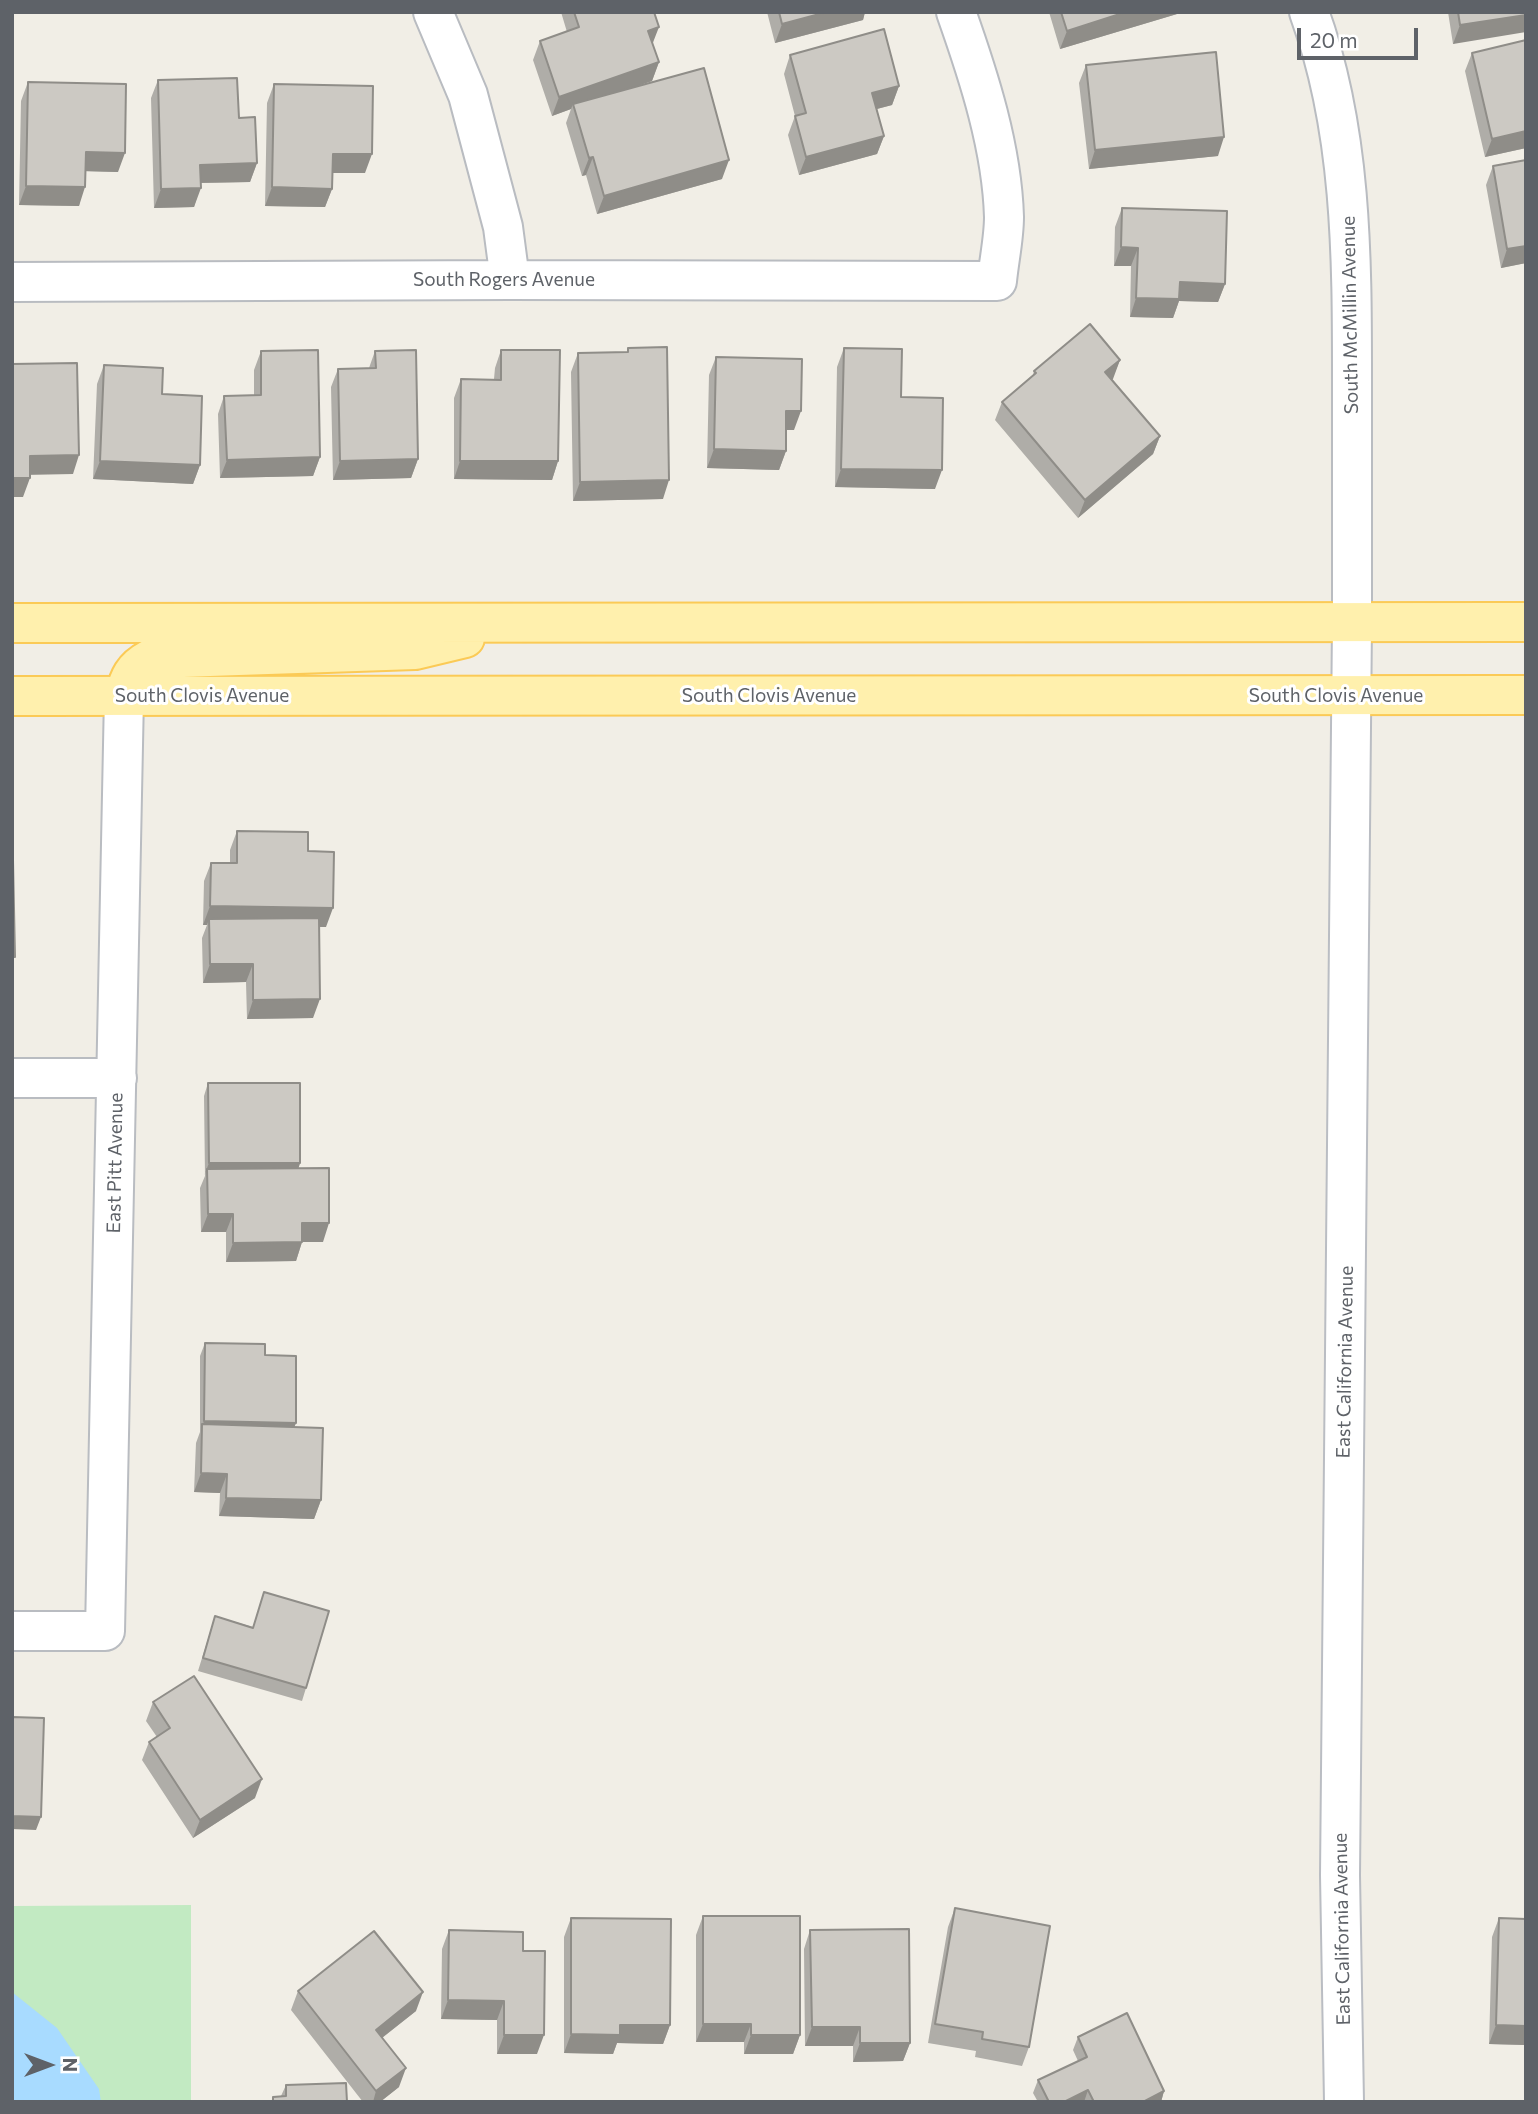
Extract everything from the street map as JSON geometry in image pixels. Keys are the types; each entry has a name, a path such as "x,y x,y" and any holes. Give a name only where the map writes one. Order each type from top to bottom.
{"main road":[{"path":"12,624 1526,622"},
{"path":"124,696 130,675 140,664 150,659 415,650 525,623"},
{"name":"South Clovis Avenue","path":"12,696 1526,695"}],"street":[{"path":"433,12 468,95 503,227 510,280"},
{"name":"South Rogers Avenue","path":"12,282 996,281 1004,218 996,148 956,12"},
{"name":"South McMillin Avenue","path":"1309,12 1336,116 1347,199 1352,277 1352,623"},
{"name":"East California Avenue","path":"1344,2102 1340,1875 1352,623"},
{"name":"East Pitt Avenue","path":"12,1631 106,1631 124,696"},
{"path":"12,1078 117,1078"}],"green space":[{"path":"191,1905 191,2102 12,2102 12,1906"}],"water":[{"path":"12,1992 57,2028 99,2089 101,2102 12,2102"}],"building":[{"path":"574,12 654,12 659,27 648,31 659,62 559,97 540,41 579,27"},
{"path":"779,12 827,12 782,24"},
{"path":"1061,12 1126,12 1067,31"},
{"path":"1458,12 1526,12 1526,15 1460,25"},
{"path":"884,29 899,86 872,93 884,136 806,157 795,116 806,113 790,55"},
{"path":"1526,40 1526,131 1492,139 1472,53"},
{"path":"1216,52 1224,137 1095,150 1086,65"},
{"path":"704,68 729,160 604,196 573,104"},
{"path":"237,78 239,118 255,117 257,163 200,165 201,188 161,189 158,80"},
{"path":"28,82 126,84 125,153 86,152 85,187 26,186"},
{"path":"274,84 373,86 372,154 333,154 332,189 272,187"},
{"path":"1526,160 1526,246 1507,249 1493,166"},
{"path":"1122,208 1227,211 1225,284 1180,282 1179,299 1136,298 1138,248 1121,247"},
{"path":"1090,324 1120,360 1105,372 1160,436 1085,500 1002,402"},
{"path":"667,347 669,480 580,482 578,353 628,352 628,348"},
{"path":"844,348 902,349 901,397 943,398 942,470 841,469"},
{"path":"318,350 320,457 227,460 224,396 261,395 261,351"},
{"path":"416,350 418,459 340,461 338,369 376,368 375,351"},
{"path":"501,350 560,350 558,461 460,461 461,379 501,380"},
{"path":"716,357 802,359 801,411 786,411 786,451 714,449"},
{"path":"77,363 79,455 30,456 30,478 12,478 12,364"},
{"path":"104,365 163,368 162,394 202,396 200,465 100,461"},
{"path":"237,831 308,832 308,851 334,852 333,908 210,906 211,863 237,863"},
{"path":"13,860 15,957 12,957"},
{"path":"319,918 320,999 253,1000 253,964 210,964 209,919"},
{"path":"208,1083 300,1083 300,1163 209,1163"},
{"path":"329,1168 329,1223 302,1223 302,1242 233,1243 233,1214 208,1214 207,1169"},
{"path":"205,1343 265,1344 265,1355 296,1356 296,1423 204,1421"},
{"path":"202,1424 323,1428 321,1500 226,1498 227,1474 201,1473"},
{"path":"264,1592 329,1611 306,1688 203,1658 215,1616 253,1628"},
{"path":"194,1676 262,1779 200,1820 149,1742 170,1728 153,1702"},
{"path":"12,1717 44,1718 41,1817 12,1816"},
{"path":"955,1908 1050,1926 1029,2047 982,2039 983,2032 935,2024"},
{"path":"703,1916 800,1916 800,2035 751,2035 751,2024 703,2024"},
{"path":"571,1918 671,1919 670,2025 620,2025 620,2035 571,2034"},
{"path":"1499,1918 1526,1919 1526,2026 1496,2025"},
{"path":"909,1929 910,2043 860,2043 860,2027 812,2027 810,1930"},
{"path":"449,1930 523,1932 523,1951 545,1951 544,2035 504,2035 504,2001 448,2000"},
{"path":"374,1931 423,1992 376,2030 406,2068 376,2091 298,1991"},
{"path":"1127,2013 1164,2091 1143,2102 1094,2102 1088,2090 1064,2102 1049,2102 1038,2080 1087,2057 1078,2037"},
{"path":"346,2083 347,2102 273,2102 273,2097 286,2096 286,2085"}]}
